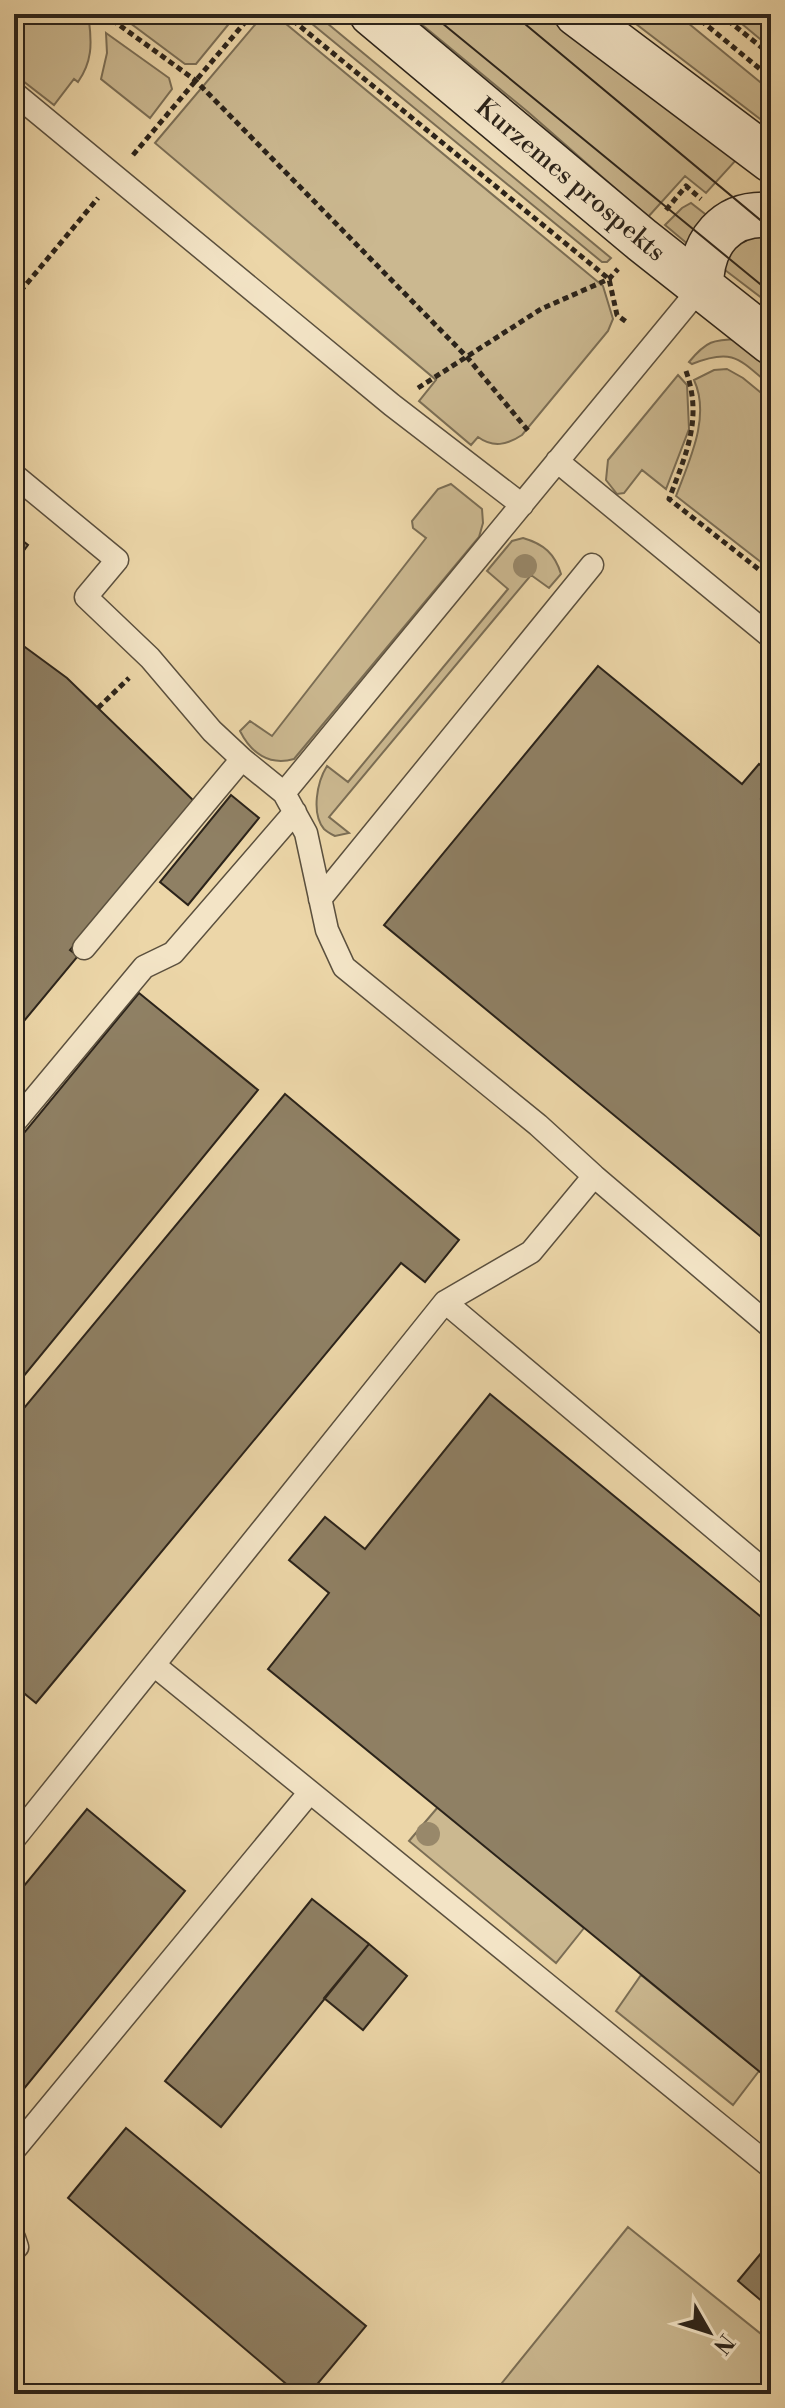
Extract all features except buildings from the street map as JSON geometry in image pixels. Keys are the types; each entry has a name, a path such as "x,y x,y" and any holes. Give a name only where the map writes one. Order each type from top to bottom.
{"main road":[{"name":"Kurzemes prospekts","path":"372,14 771,342"},
{"path":"577,14 771,160"},
{"path":"701,287 701,264 710,243 726,226 752,213 771,215"}],"lane":[{"path":"14,93 392,405 522,505"},
{"path":"14,1123 144,967 173,953 522,505 701,287"},
{"path":"557,461 771,637"},
{"path":"14,475 117,560 86,597 150,658 212,731 290,802 306,833 327,930 344,967 538,1125 771,1327"},
{"path":"320,899 592,565"},
{"path":"84,948 242,759"},
{"path":"14,1839 445,1302 531,1252 594,1176"},
{"path":"445,1302 771,1576"},
{"path":"154,1665 771,2167"},
{"path":"14,2150 310,1792"},
{"path":"14,2238 17,2247 14,2250"}],"path":[{"path":"104,14 195,80 467,357 530,433"},
{"path":"127,162 252,14"},
{"path":"285,14 609,279 617,315 628,323"},
{"path":"693,14 771,78"},
{"path":"720,14 771,55"},
{"path":"14,299 103,192"},
{"path":"392,405 541,309 609,279"},
{"path":"686,371 694,392 693,434 669,499 771,579"},
{"path":"98,708 150,658"}],"shaded area":[{"path":"14,14 80,14 89,21 91,45 86,67 78,82 74,79 54,105 14,74"},
{"path":"118,14 237,14 196,64 185,64"},
{"path":"264,14 274,14 603,286 613,319 608,331 522,435 495,444 478,437 471,445 419,401 436,380 155,143"},
{"path":"300,14 316,14 611,258 602,262"},
{"path":"409,14 543,14 737,159 706,193 685,176 648,217"},
{"path":"623,14 677,14 771,91 771,115 764,122"},
{"path":"730,14 771,14 771,48"},
{"path":"106,33 169,78 172,89 150,118 101,79 107,53"},
{"path":"726,200 734,205 690,246 665,225 691,203 709,217"},
{"path":"763,232 771,238 771,305 721,267 733,250"},
{"path":"740,339 771,360 771,386 736,359 718,357 692,364 689,362 711,343"},
{"path":"727,369 771,401 771,570 676,496 692,454 699,424 699,394 694,380 714,370"},
{"path":"678,375 687,385 689,429 666,489 642,470 624,493 617,494 606,480 608,460"},
{"path":"451,484 482,509 483,523 479,537 294,759 277,761 255,751 240,731 250,721 272,736 426,538 413,528 412,521 438,489"},
{"path":"523,538 548,551 561,574 549,588 531,575 329,817 349,833 335,836 328,832 320,822 317,806 320,780 327,766 348,782 508,589 487,571 512,541"},
{"path":"438,1807 584,1928 556,1963 409,1841"},
{"path":"641,1975 759,2071 733,2105 616,2011"},
{"path":"628,2227 771,2342 771,2394 493,2394"}],"tram line":[{"path":"431,14 771,293"},
{"path":"513,14 771,229"}]}
